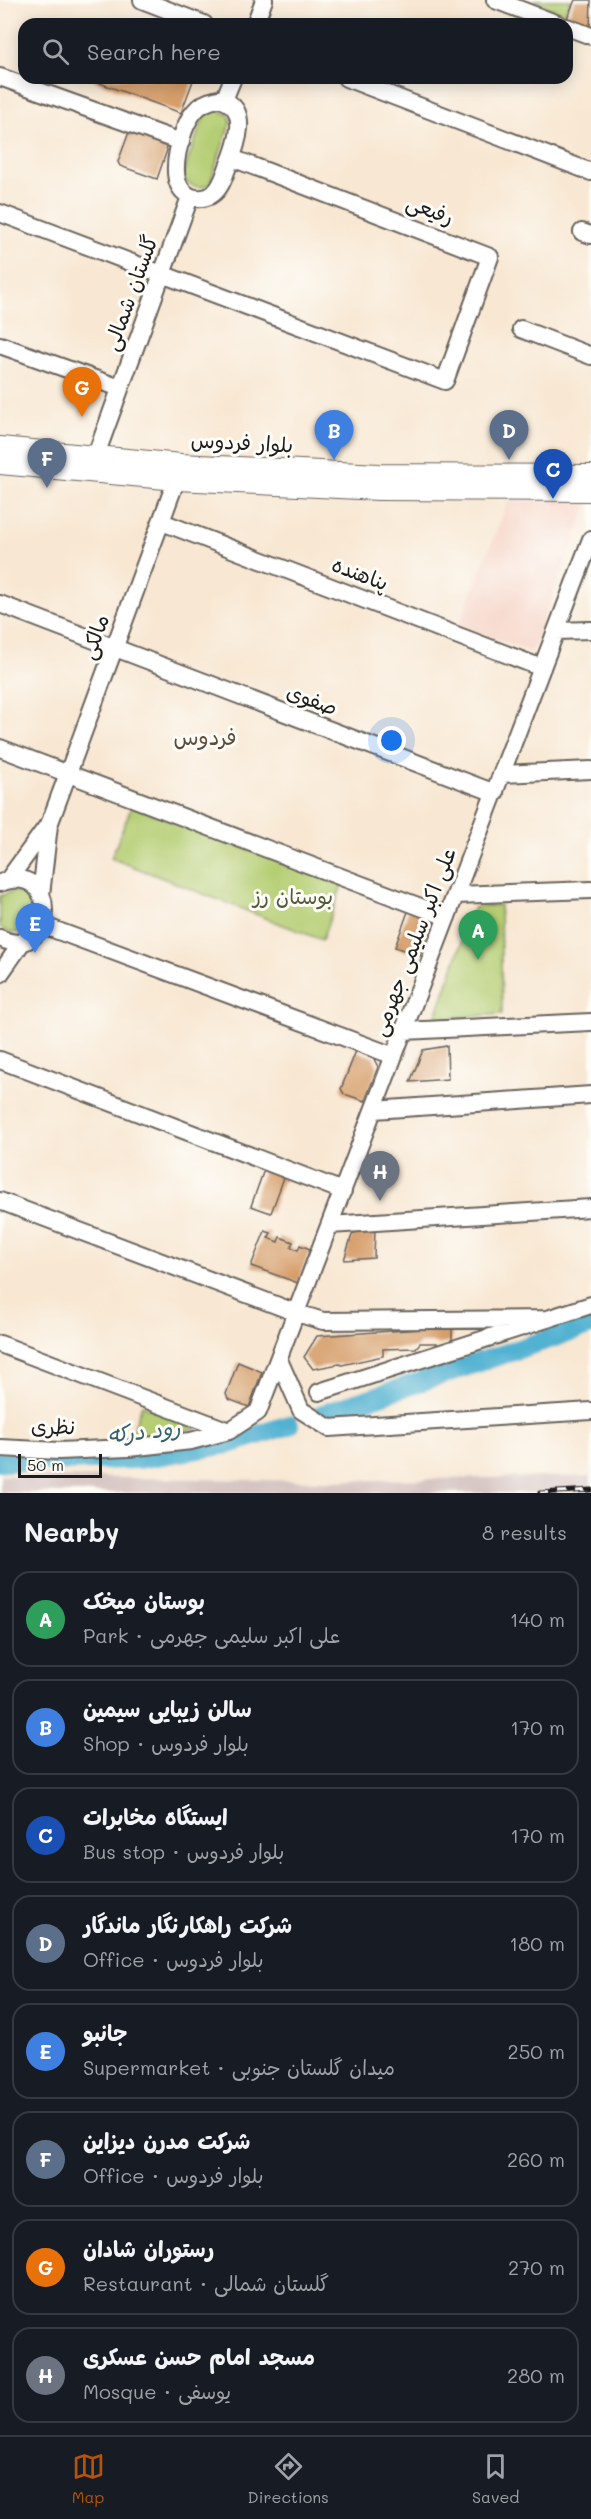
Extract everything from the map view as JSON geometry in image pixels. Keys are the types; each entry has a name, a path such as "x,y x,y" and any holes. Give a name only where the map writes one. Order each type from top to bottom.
{"main road":[{"name":"بلوار فردوس","path":"0,447 92,465"},
{"name":"بلوار فردوس","path":"0,464 92,465 379,490 591,491"},
{"name":"بلوار فردوس","path":"179,472 591,475"}],"street":[{"path":"142,0 188,18"},
{"path":"257,18 264,0"},
{"path":"495,0 542,18"},
{"path":"573,29 591,36"},
{"path":"0,77 18,83"},
{"path":"19,84 181,142"},
{"path":"224,100 231,84"},
{"path":"362,84 591,172"},
{"path":"211,100 224,100 236,111 240,125 232,158 216,192 207,198 190,197 183,192 176,180 176,162 188,122 201,105 211,100"},
{"name":"رفیعی","path":"163,273 444,381 490,257 232,158"},
{"name":"گلستان شمالی","path":"92,465 190,197"},
{"path":"0,213 163,273"},
{"path":"521,330 591,356"},
{"path":"0,345 120,388"},
{"name":"مالکی","path":"42,925 45,904 41,895 49,825 179,472"},
{"name":"پناهنده","path":"162,522 542,668"},
{"name":"علی اکبر سلیمی جهرمی","path":"279,1360 591,539"},
{"name":"صفوی","path":"0,604 495,793"},
{"path":"556,632 591,630"},
{"path":"0,748 447,917"},
{"path":"502,774 591,770"},
{"name":"مالکی","path":"4,882 49,825"},
{"path":"4,882 27,882 41,895"},
{"path":"456,895 591,890"},
{"path":"0,974 23,941 38,932 42,925 394,1056"},
{"path":"0,938 14,942 23,941"},
{"path":"404,1031 591,1022"},
{"path":"0,1060 343,1191"},
{"path":"374,1110 591,1095"},
{"path":"0,1201 323,1321 548,1318"},
{"path":"330,1225 591,1208"},
{"path":"319,1392 591,1305"},
{"path":"0,1344 229,1431"},
{"path":"279,1360 301,1410 329,1428 591,1411"},
{"name":"نظری","path":"0,1448 59,1451 128,1448 191,1441 229,1431 258,1412 279,1360"}],"shaded area":[{"path":"590,498 532,652 459,625 508,501"},
{"path":"0,1476 325,1481 591,1476 591,1493 0,1493"}],"green space":[{"path":"533,0 571,0 564,14"},
{"path":"216,109 229,115 231,121 209,185 194,186 187,183 182,176 206,111"},
{"name":"بوستان رز","path":"132,806 342,885 322,940 111,858"},
{"path":"13,891 25,895 32,902 35,910 28,927 20,932 11,932 0,927 0,896"},
{"path":"500,905 502,1014 435,1019 474,907"},
{"path":"142,1405 198,1428 129,1440"}],"building":[{"path":"575,0 591,0 590,28 573,21 573,18 567,18"},
{"path":"102,84 192,84 181,113"},
{"path":"129,132 164,144 167,150 157,179 120,166 118,162"},
{"path":"409,909 433,919 420,956 395,947"},
{"path":"447,1046 448,1079 410,1082 423,1050"},
{"path":"356,1051 373,1057 378,1067 365,1101 344,1094 341,1089"},
{"path":"265,1167 285,1175 271,1213 251,1206"},
{"path":"360,1229 375,1229 374,1258 344,1260 352,1235"},
{"path":"265,1231 271,1233 268,1238 278,1242 280,1237 293,1242 291,1247 298,1250 300,1245 310,1249 298,1283 251,1266"},
{"path":"452,1327 452,1341 437,1345 437,1343 420,1343 416,1348 383,1349 383,1356 342,1365 313,1369 304,1357 317,1336"},
{"path":"238,1362 262,1372 249,1407 228,1399 226,1394"}],"waterway":[{"name":"رود درکه","path":"323,1414 591,1325"},
{"name":"رود درکه","path":"0,1462 139,1459 229,1444 289,1425"}],"railway":[{"path":"540,1493 591,1490"}],"place":[{"name":"رستوران شادان","path":"82,417"},
{"name":"سالن زیبایی سیمین","path":"334,460"},
{"name":"شرکت راهکارنگار ماندگار","path":"509,460"},
{"name":"شرکت مدرن دیزاین","path":"47,488"},
{"name":"ایستگاه مخابرات","path":"553,499"},
{"name":"جانبو","path":"35,953"},
{"name":"بوستان میخک","path":"478,960"},
{"name":"مسجد امام حسن عسکری","path":"380,1201"}],"district":[{"name":"فردوس","path":"205,737"}]}
